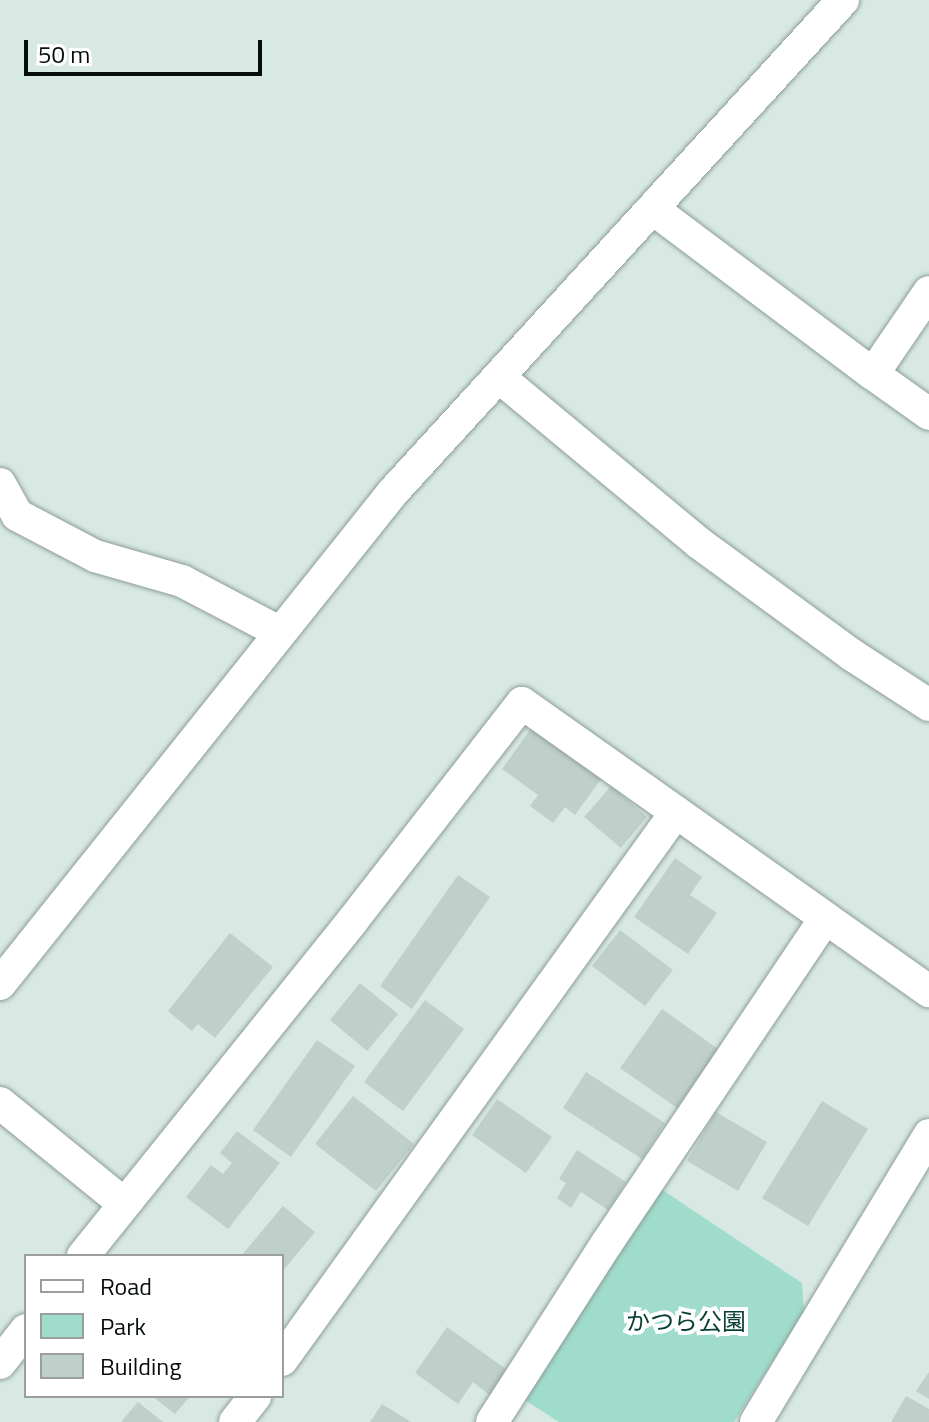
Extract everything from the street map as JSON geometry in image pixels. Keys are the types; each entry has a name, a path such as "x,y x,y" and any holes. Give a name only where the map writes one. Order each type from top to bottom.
{"street":[{"path":"0,984 393,492 843,0"},
{"path":"653,209 929,414"},
{"path":"873,374 929,292"},
{"path":"499,377 699,543 852,655 929,705"},
{"path":"0,484 17,515 95,556 182,581 279,632"},
{"path":"85,1254 353,920 522,703 929,991"},
{"path":"284,1357 676,812"},
{"path":"492,1422 607,1243 825,918"},
{"path":"0,1103 123,1203"},
{"path":"756,1422 929,1135"},
{"path":"0,1363 24,1333"},
{"path":"235,1422 253,1398"}],"green space":[{"name":"かつら公園","path":"661,1189 802,1283 804,1312 734,1422 559,1422 522,1398"}],"building":[{"path":"532,727 602,778 575,815 565,807 553,823 530,806 538,795 502,769"},
{"path":"611,786 647,817 621,848 584,817"},
{"path":"675,858 702,877 690,895 717,913 688,954 634,917"},
{"path":"458,875 490,897 412,1009 380,986"},
{"path":"620,930 673,970 645,1006 592,966"},
{"path":"230,933 273,967 215,1038 198,1024 192,1031 168,1011"},
{"path":"360,983 398,1014 367,1051 330,1020"},
{"path":"425,1000 464,1029 403,1111 364,1082"},
{"path":"662,1009 718,1049 677,1108 620,1068"},
{"path":"317,1040 355,1066 291,1157 253,1130"},
{"path":"586,1072 665,1123 642,1159 563,1108"},
{"path":"353,1096 414,1144 376,1191 315,1144"},
{"path":"497,1099 552,1137 526,1173 472,1135"},
{"path":"822,1101 868,1129 808,1226 762,1198"},
{"path":"716,1112 767,1142 738,1191 687,1161"},
{"path":"237,1131 280,1163 228,1229 186,1197 211,1165 223,1174 232,1163 220,1153"},
{"path":"577,1150 626,1182 608,1210 581,1192 571,1208 557,1198 566,1183 559,1179"},
{"path":"283,1206 315,1232 284,1270 284,1254 243,1254"},
{"path":"447,1327 510,1372 492,1397 473,1382 458,1404 415,1373"},
{"path":"929,1372 929,1399 916,1391"},
{"path":"906,1396 929,1409 929,1422 891,1422"},
{"path":"155,1398 188,1398 175,1414"},
{"path":"138,1402 163,1422 121,1422"},
{"path":"382,1404 411,1422 370,1422"}]}
